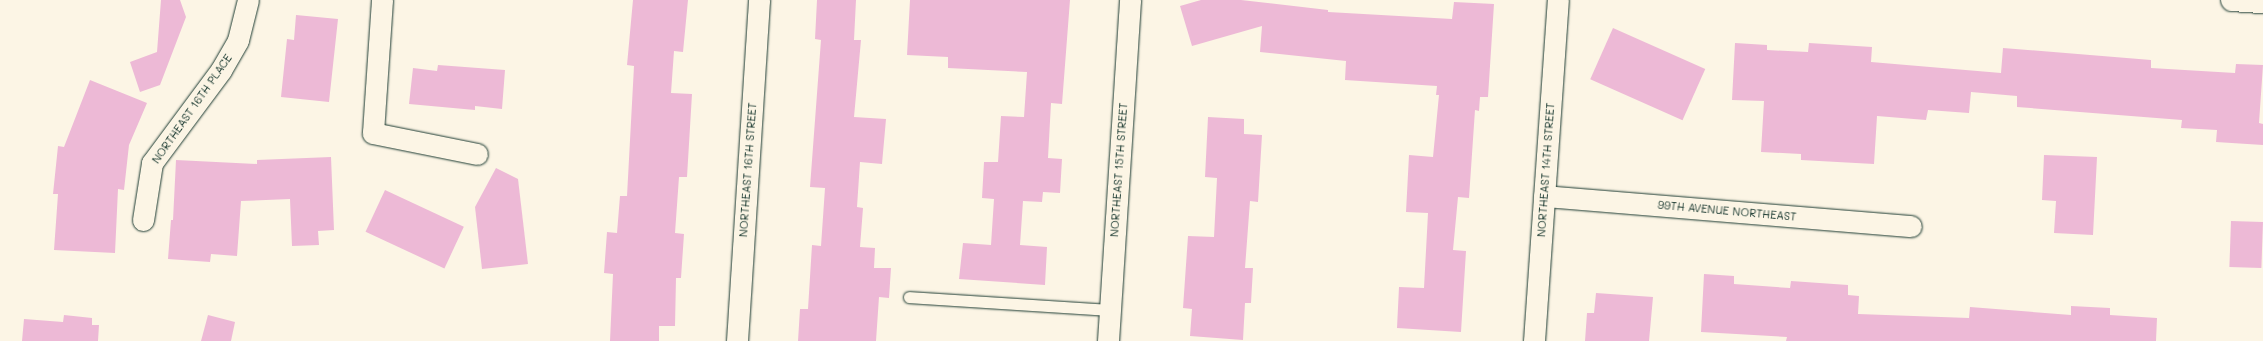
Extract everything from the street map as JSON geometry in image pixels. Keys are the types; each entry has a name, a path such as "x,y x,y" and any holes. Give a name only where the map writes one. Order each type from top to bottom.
{"street":[{"name":"NORTHEAST 16TH PLACE","path":"143,220 152,163 203,96 224,64 238,40 248,0"},
{"path":"382,0 373,133 477,154"},
{"name":"NORTHEAST 16TH STREET","path":"737,341 759,0"},
{"name":"NORTHEAST 15TH STREET","path":"1108,341 1130,0"},
{"name":"NORTHEAST 14TH STREET","path":"1534,341 1558,0"},
{"path":"2232,0 2263,2"},
{"name":"99TH AVENUE NORTHEAST","path":"1544,196 1910,226"}],"lane":[{"path":"909,297 1109,310"}],"building":[{"path":"161,0 180,0 186,17 160,85 140,92 130,62 157,52"},
{"path":"633,0 688,0 683,52 674,51 671,93 692,94 687,177 679,177 675,233 684,234 681,278 676,278 675,326 659,326 659,341 610,341 613,274 604,273 607,232 617,233 620,196 627,196 634,66 627,65"},
{"path":"817,0 856,0 854,40 861,40 854,117 886,119 882,164 860,162 857,207 863,208 860,247 875,248 874,268 891,268 889,298 879,297 876,341 798,341 800,309 808,309 812,245 821,246 825,188 810,187 821,40 815,39"},
{"path":"910,0 1070,0 1062,104 1051,103 1048,158 1062,159 1060,193 1043,192 1042,202 1023,201 1020,245 1047,247 1045,285 959,279 963,243 991,245 994,199 982,198 984,162 998,162 1001,116 1024,117 1027,72 948,68 948,57 907,55"},
{"path":"1201,0 1241,0 1328,10 1328,12 1452,19 1454,2 1494,4 1488,97 1480,97 1479,111 1475,110 1469,198 1458,197 1453,250 1466,251 1461,332 1397,328 1399,287 1424,288 1428,213 1406,212 1409,155 1433,157 1439,95 1436,95 1437,86 1345,80 1346,61 1260,52 1262,26 1192,46 1180,6"},
{"path":"296,15 338,19 329,102 281,97 287,39 294,40"},
{"path":"1613,28 1705,69 1682,120 1590,79"},
{"path":"1735,43 1767,45 1767,50 1808,52 1809,43 1872,47 1871,62 2001,73 2003,48 2151,60 2151,68 2235,73 2236,64 2263,65 2259,123 2263,124 2263,145 2216,142 2217,130 2181,128 2182,120 2017,107 2017,96 1971,92 1969,113 1928,110 1926,120 1877,116 1874,164 1801,160 1801,154 1761,152 1764,101 1732,100"},
{"path":"438,65 505,70 502,109 475,106 475,110 409,104 413,68 437,71"},
{"path":"90,80 147,103 129,145 124,190 118,189 115,253 54,250 58,194 53,194 58,146 64,147"},
{"path":"1208,117 1244,119 1244,134 1262,135 1258,202 1250,201 1245,268 1253,268 1251,303 1245,303 1243,340 1190,336 1192,309 1183,308 1188,236 1214,237 1217,178 1205,177"},
{"path":"2044,155 2097,157 2093,235 2054,233 2056,201 2042,200"},
{"path":"331,157 334,230 318,231 319,245 292,246 290,199 241,201 237,256 211,254 210,262 168,259 171,220 173,220 176,160 257,164 257,160"},
{"path":"496,168 518,179 528,264 482,269 475,207"},
{"path":"385,190 464,227 444,268 366,232"},
{"path":"2231,221 2263,222 2261,268 2229,267"},
{"path":"1704,274 1734,276 1734,284 1790,288 1791,281 1848,285 1848,295 1859,296 1858,314 1969,318 1970,307 2071,315 2071,306 2110,308 2110,315 2157,318 2156,341 1786,341 1787,337 1701,332"},
{"path":"1596,293 1653,297 1649,341 1585,341 1587,313 1594,313"},
{"path":"64,315 92,318 92,325 99,325 98,341 22,341 24,319 63,322"},
{"path":"208,315 235,322 231,341 201,341"}]}
